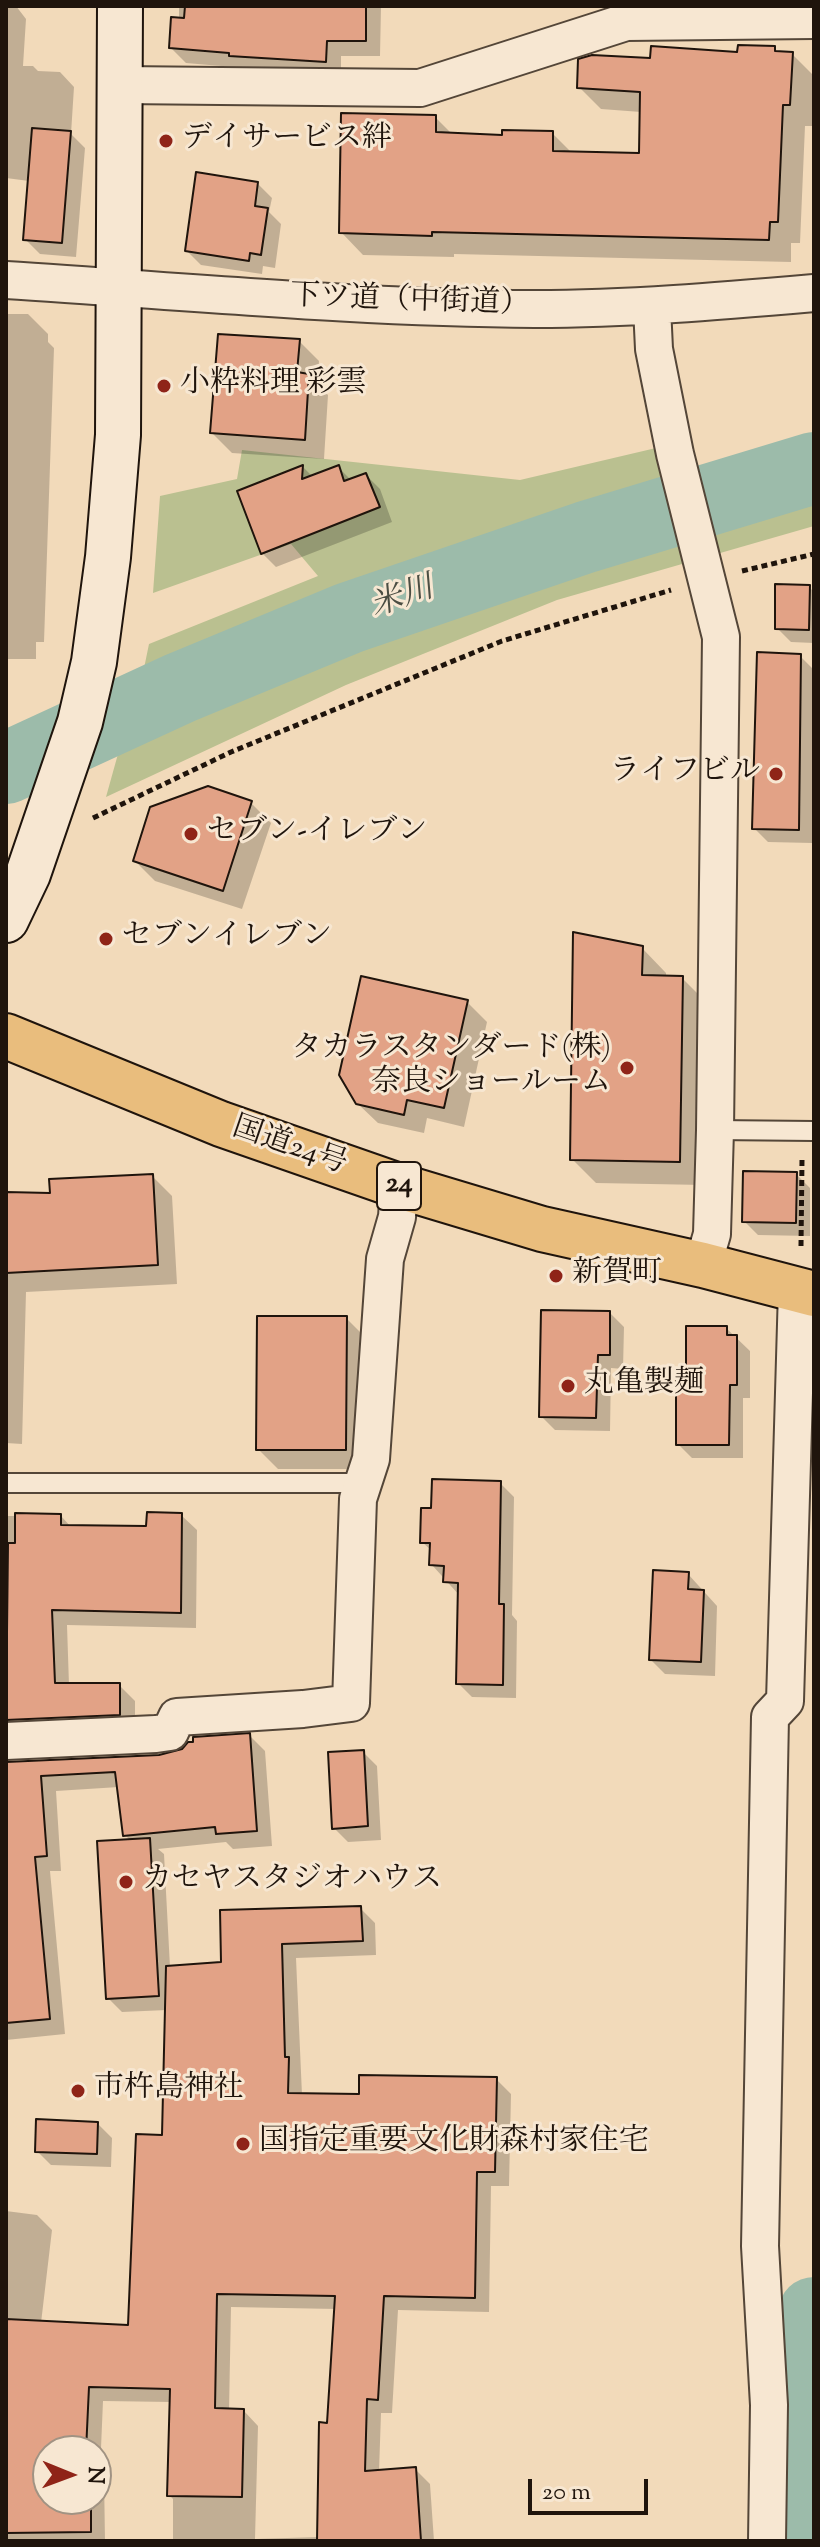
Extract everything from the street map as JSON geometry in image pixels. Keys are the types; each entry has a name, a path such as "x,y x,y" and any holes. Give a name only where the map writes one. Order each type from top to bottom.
{"highway":[{"name":"国道24号","path":"6,1036 221,1124 399,1186 542,1229 703,1265 805,1283"}],"street":[{"path":"6,920 34,857 80,722 94,662 108,557 118,435 120,6"},
{"path":"121,85 420,88 626,22 814,20"},
{"name":"下ツ道（中街道）","path":"6,280 401,305 534,309 652,307 814,293"},
{"path":"652,307 654,349 675,454 721,637 715,1130 712,1234 703,1265"},
{"path":"6,1741 156,1734 170,1732 177,1717 351,1703 358,1499 371,1459 385,1259 397,1217 399,1186"},
{"path":"767,2541 769,2405 760,2246 770,1717 785,1701 805,1283"}],"lane":[{"path":"715,1130 810,1131"},
{"path":"6,1483 364,1483"}],"path":[{"path":"34,857 92,818 231,752 502,641 705,572 814,554"},
{"path":"805,1283 810,1131"}],"green space":[{"path":"656,448 666,488 407,567 142,678 149,644 318,576 291,544 153,593 160,496 237,479 242,450 520,480"},
{"path":"814,491 814,526 557,600 346,685 106,797 123,736 198,697 390,616"}],"building":[{"path":"185,6 366,6 366,41 327,41 326,62 229,56 229,53 169,48 171,17 184,18"},
{"path":"738,45 775,46 775,51 793,52 790,105 783,105 778,222 770,222 769,240 432,232 432,236 339,233 341,113 436,115 436,132 502,135 502,130 553,131 553,151 639,153 640,92 577,88 578,59 592,55 650,58 651,46 737,52"},
{"path":"32,128 71,131 62,243 23,240"},
{"path":"196,172 258,182 255,206 268,208 261,255 250,253 249,261 185,251"},
{"path":"218,334 300,339 297,372 309,374 305,440 210,433"},
{"path":"303,465 302,479 339,465 344,481 366,473 380,507 261,554 237,491"},
{"path":"775,584 810,585 809,630 775,629"},
{"name":"ライフビル","path":"757,652 801,654 799,830 752,829"},
{"name":"セブン-イレブン","path":"208,786 252,801 223,891 133,861 150,807"},
{"name":"タカラスタンダード(株) 奈良ショールーム","path":"573,932 643,946 642,975 683,976 680,1162 570,1160"},
{"path":"361,976 468,1000 444,1108 407,1100 404,1115 356,1104 339,1075"},
{"path":"743,1171 797,1172 796,1223 742,1222"},
{"path":"153,1174 158,1265 6,1273 6,1192 50,1193 49,1179"},
{"name":"丸亀製麺","path":"541,1310 610,1311 610,1355 598,1355 596,1418 539,1417"},
{"path":"257,1316 347,1316 346,1450 256,1450"},
{"path":"686,1326 727,1326 727,1335 737,1335 737,1385 730,1385 729,1445 676,1445 676,1372 686,1372"},
{"path":"432,1479 501,1481 499,1604 504,1604 503,1685 456,1684 458,1583 443,1582 444,1566 429,1565 430,1543 420,1543 421,1508 431,1508"},
{"path":"147,1512 182,1513 181,1613 52,1610 55,1683 120,1683 120,1715 6,1720 8,1543 15,1543 15,1513 61,1514 61,1525 146,1526"},
{"path":"653,1570 689,1572 688,1589 704,1590 701,1662 649,1660"},
{"path":"250,1733 257,1831 216,1834 215,1827 123,1836 115,1772 41,1776 47,1856 35,1857 50,2019 6,2023 6,1762 159,1755 182,1749 188,1742 193,1742 193,1737"},
{"path":"364,1750 368,1826 332,1829 328,1752"},
{"name":"カセヤスタジオハウス","path":"150,1838 159,1996 106,1999 97,1841"},
{"path":"361,1906 363,1941 282,1944 285,2057 289,2057 288,2093 359,2094 359,2075 497,2077 495,2172 477,2172 475,2298 384,2296 378,2400 367,2399 365,2471 416,2467 421,2541 317,2541 319,2422 327,2423 335,2296 217,2294 215,2408 244,2409 242,2497 167,2496 170,2389 89,2387 87,2435 32,2435 32,2515 91,2515 91,2532 6,2533 6,2319 128,2325 136,2134 162,2135 166,1966 221,1962 220,1910"},
{"path":"36,2119 98,2122 97,2154 35,2152"}],"waterway":[{"name":"米川","path":"6,768 180,688 349,618 586,537 814,468"},
{"path":"810,2541 814,2313"}],"place":[{"name":"デイサービス絆","path":"166,141"},
{"name":"小粋料理 彩雲","path":"164,386"},
{"name":"ライフビル","path":"776,774"},
{"name":"セブン-イレブン","path":"191,834"},
{"name":"セブンイレブン","path":"106,939"},
{"name":"タカラスタンダード(株) 奈良ショールーム","path":"627,1068"},
{"name":"新賀町","path":"556,1276"},
{"name":"丸亀製麺","path":"568,1386"},
{"name":"カセヤスタジオハウス","path":"126,1882"},
{"name":"市杵島神社","path":"78,2091"},
{"name":"国指定重要文化財森村家住宅","path":"243,2144"}]}
